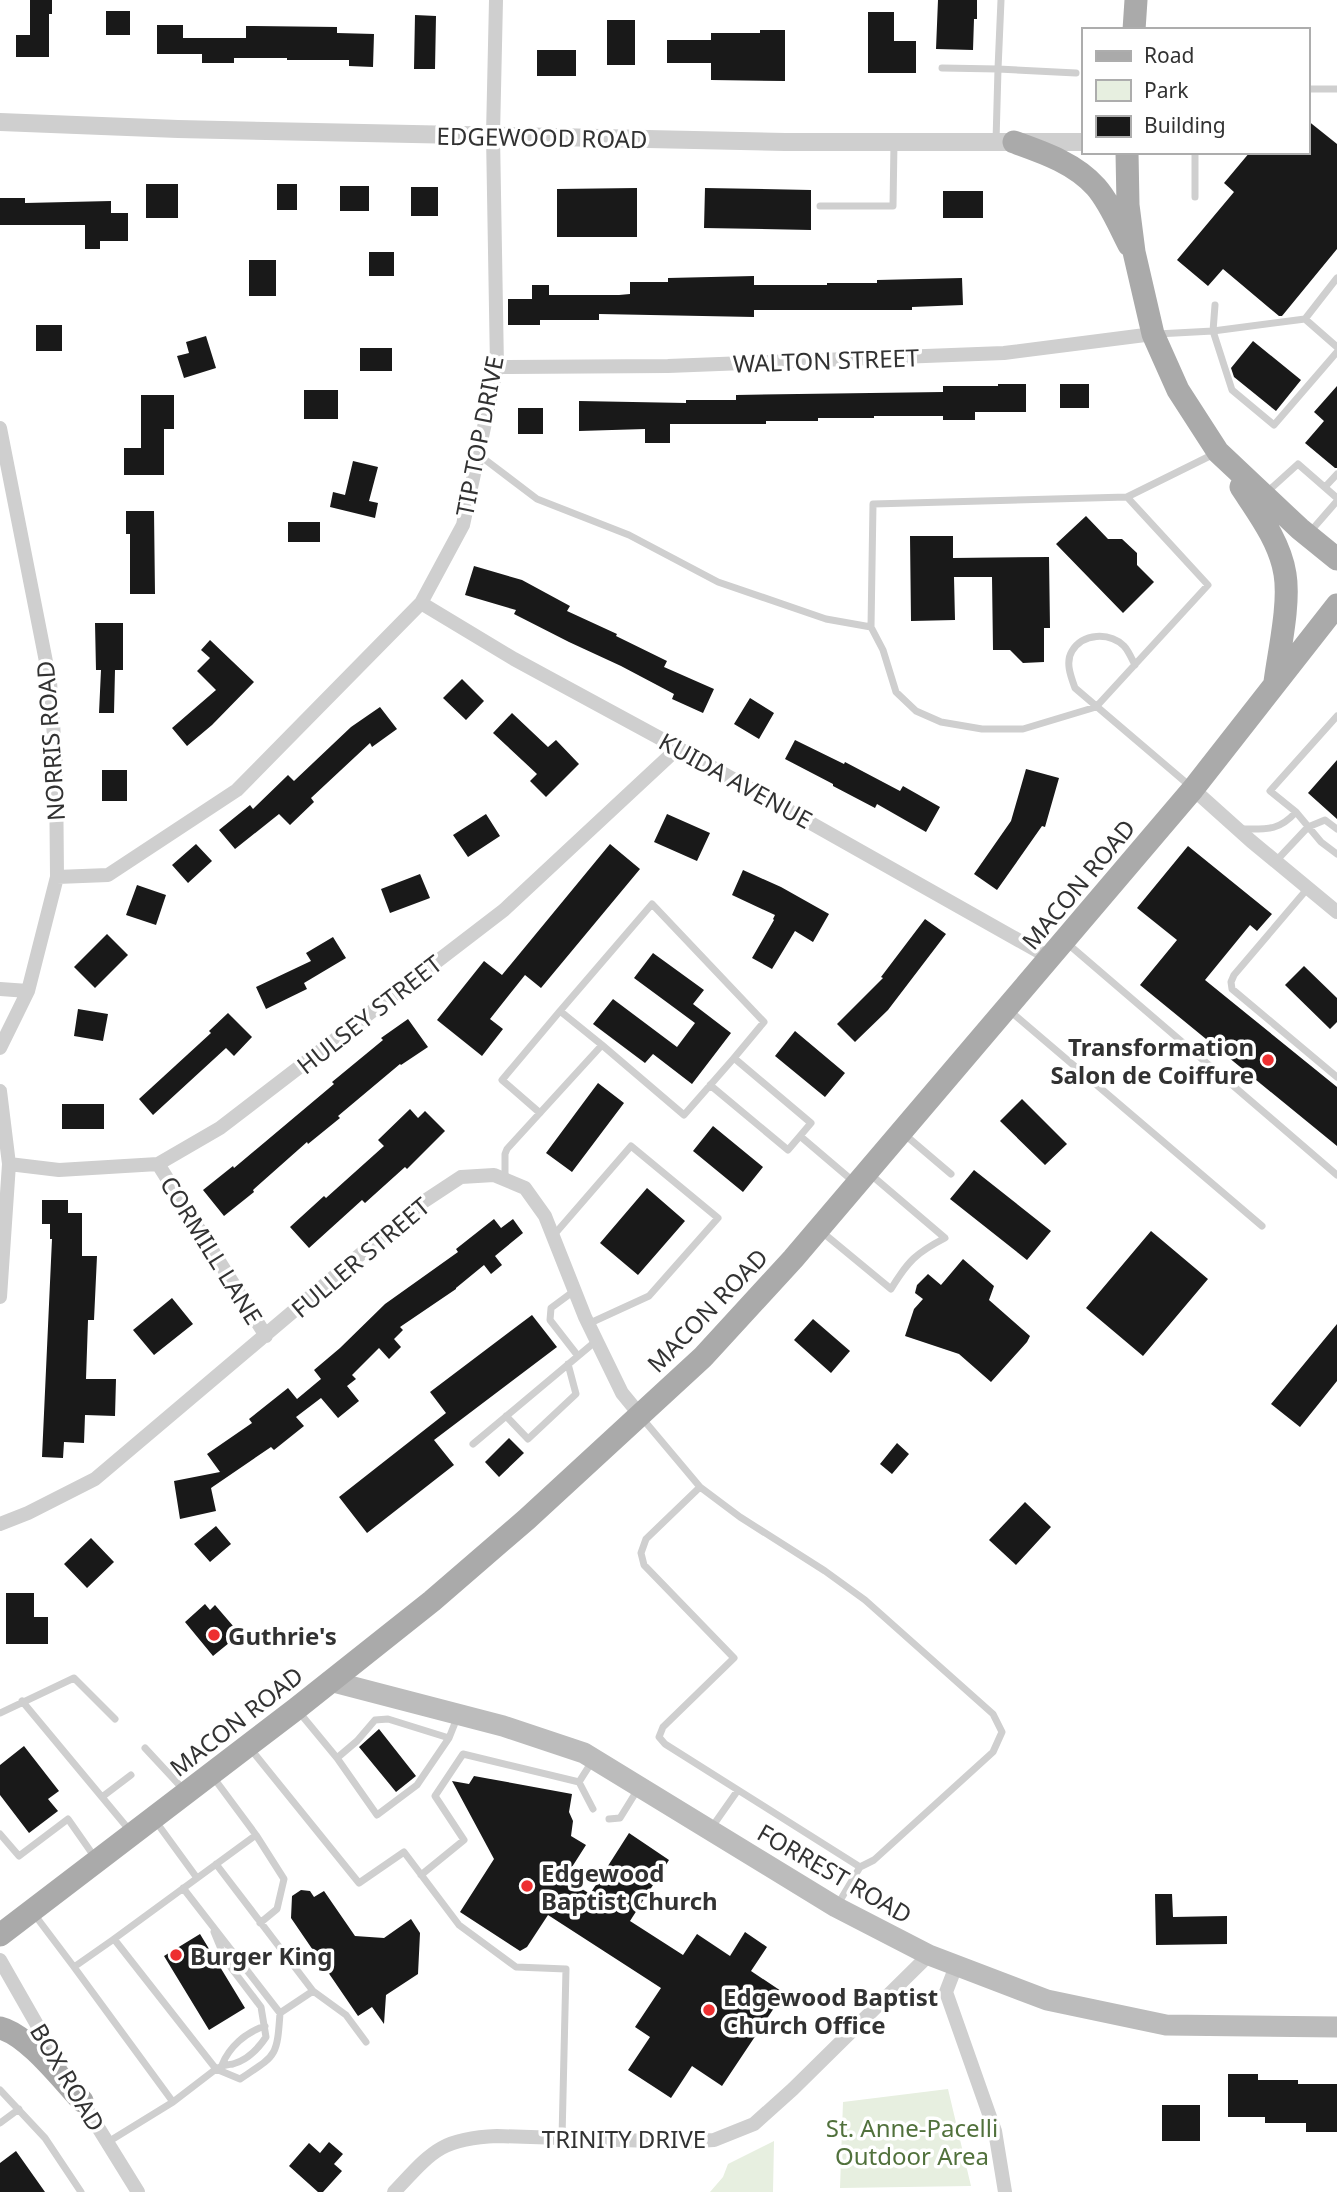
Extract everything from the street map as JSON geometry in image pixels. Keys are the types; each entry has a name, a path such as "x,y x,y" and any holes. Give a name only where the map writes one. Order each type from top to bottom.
{"main road":[{"path":"1134,28 1136,0"},
{"path":"1005,142 1053,157 1073,168 1095,186 1134,252"},
{"path":"1127,154 1128,205 1134,252 1153,334 1178,390 1261,517 1285,574 1285,607 1274,685"},
{"path":"1218,452 1307,535 1337,559"},
{"name":"MACON ROAD","path":"0,1935 296,1709 432,1601 527,1519 703,1357 793,1259 1193,789 1337,604"},
{"name":"FORREST ROAD","path":"330,1681 503,1726 584,1753 836,1907 929,1955 1047,2000 1166,2025 1337,2027"},
{"path":"0,2028 25,2041 82,2101"}],"street":[{"name":"TIP TOP DRIVE","path":"57,877 108,875 237,790 421,603 463,525 497,367 493,135 496,0"},
{"name":"EDGEWOOD ROAD","path":"0,122 178,129 785,142 1082,142"},
{"name":"WALTON STREET","path":"497,367 668,366 1004,353 1153,334"},
{"name":"NORRIS ROAD","path":"0,428 50,682 56,765 57,877 28,991 0,1048"},
{"name":"KUIDA AVENUE","path":"421,603 514,659 1057,950"},
{"name":"HULSEY STREET","path":"9,1164 59,1170 158,1164 220,1128 504,909 678,748"},
{"path":"1193,789 1337,912"},
{"path":"0,989 28,991"},
{"path":"0,1091 9,1164 0,1297"},
{"name":"CORMILL LANE","path":"158,1164 266,1336"},
{"name":"FULLER STREET","path":"0,1524 95,1479 420,1204 461,1177 494,1175 525,1188 545,1216 588,1324 622,1393 639,1415"},
{"name":"TRINITY DRIVE","path":"394,2192 427,2158 449,2142 471,2137 681,2142 714,2140 754,2124 929,1955"},
{"name":"BOX ROAD","path":"0,1960 34,2022 138,2192"},
{"path":"956,1966 946,1992 995,2131 1004,2192"}],"lane":[{"path":"1001,0 998,69 1005,142"},
{"path":"942,68 1076,73"},
{"path":"1309,89 1337,89"},
{"path":"820,206 893,206 894,142"},
{"path":"1195,154 1195,197"},
{"path":"1153,334 1213,331 1305,319 1337,278"},
{"path":"1215,305 1213,331 1231,390 1275,425 1337,349 1305,319"},
{"path":"1127,497 1208,585 1096,707 1023,729 982,729 941,722 916,711 896,692 883,650 871,627 873,505 1127,497 1218,452"},
{"path":"478,455 537,499 629,535 718,582 826,619 871,627"},
{"path":"1264,495 1298,464 1325,487 1337,499 1307,535"},
{"path":"1325,487 1336,477"},
{"path":"1135,664 1125,646 1107,635 1086,638 1071,652 1069,671 1074,688 1193,789"},
{"path":"1337,716 1270,791 1296,812 1321,842 1337,854"},
{"path":"1238,830 1285,825 1296,812"},
{"path":"1275,861 1308,827 1325,820 1337,829"},
{"path":"1308,888 1234,975 1232,989 1337,1077"},
{"path":"540,1113 502,1080 652,904 764,1022 684,1115 561,1011"},
{"path":"1057,950 1337,1175"},
{"path":"1007,1008 1262,1226"},
{"path":"505,1180 507,1149 602,1045"},
{"path":"710,1085 788,1150 811,1123 734,1058"},
{"path":"901,1131 951,1174"},
{"path":"800,1136 945,1238 922,1250 905,1265 891,1289 818,1228"},
{"path":"552,1236 631,1146 718,1219 649,1296 588,1324"},
{"path":"574,1291 551,1308 550,1321 578,1356"},
{"path":"473,1444 596,1341"},
{"path":"506,1416 528,1439 576,1394 568,1364"},
{"path":"639,1415 700,1487 740,1517 825,1570 865,1600 993,1714 1002,1732 993,1752 874,1860 860,1867 836,1907"},
{"path":"700,1487 646,1539 641,1553 644,1565 734,1658 663,1727 659,1737 665,1744 860,1867"},
{"path":"0,1713 74,1678 115,1718"},
{"path":"22,1701 132,1833"},
{"path":"296,1709 337,1758 377,1815 417,1785 449,1738 458,1714"},
{"path":"337,1758 357,1741 375,1720 388,1719 449,1738"},
{"path":"248,1745 359,1883 404,1852 459,1925 516,1967 566,1969 562,2138"},
{"path":"145,1748 186,1792"},
{"path":"421,1875 464,1840 435,1796 463,1754 579,1782 593,1809"},
{"path":"579,1782 594,1759"},
{"path":"211,1774 256,1835 284,1879 276,1909 260,1923"},
{"path":"102,1797 131,1775"},
{"path":"609,1819 620,1818 640,1786"},
{"path":"710,1830 738,1790"},
{"path":"153,1818 197,1878"},
{"path":"0,1834 19,1856 68,1819 97,1861"},
{"path":"74,1967 256,1835"},
{"path":"216,1864 313,1992 346,2015 366,2042"},
{"path":"114,1939 219,2067 240,2079 271,2059 276,2049 280,2013 183,1888"},
{"path":"32,1910 173,2102"},
{"path":"211,1923 226,1961 261,2007 266,2038 258,2049 236,2063 219,2067"},
{"path":"280,2013 313,1992"},
{"path":"107,2142 173,2102 219,2067 227,2054 253,2030 265,2026"},
{"path":"0,2090 44,2138 82,2192"},
{"path":"0,2123 19,2109"}],"green space":[{"name":"St. Anne-Pacelli Outdoor Area","path":"948,2089 971,2186 840,2188 843,2102"},
{"path":"774,2141 773,2192 710,2192 723,2177 728,2164"}],"building":[{"path":"30,0 52,0 52,14 49,14 49,57 16,57 16,35 30,35"},
{"path":"938,0 977,0 973,50 936,49"},
{"path":"106,11 130,11 130,35 106,35"},
{"path":"868,12 894,12 894,41 916,41 916,73 868,73"},
{"path":"415,15 436,16 435,69 414,69"},
{"path":"607,20 635,20 635,65 607,65"},
{"path":"157,25 183,25 183,38 246,38 246,26 337,27 337,33 374,34 373,67 349,66 349,60 287,58 234,58 234,63 202,63 202,54 157,54"},
{"path":"760,30 785,30 785,81 711,80 711,63 667,63 667,40 711,40 711,33 760,33"},
{"path":"537,50 576,50 576,76 537,76"},
{"path":"1309,122 1337,144 1337,249 1282,316 1223,269 1208,286 1177,260 1234,192 1224,183 1248,154 1309,154"},
{"path":"146,184 178,184 178,218 146,218"},
{"path":"277,184 297,184 297,210 277,210"},
{"path":"340,186 369,186 369,211 340,211"},
{"path":"411,187 438,187 438,216 411,216"},
{"path":"637,188 637,237 557,237 557,189"},
{"path":"705,188 811,190 811,230 704,228"},
{"path":"943,191 983,191 983,218 943,218"},
{"path":"0,198 25,198 25,203 111,201 111,213 128,213 128,241 100,241 100,249 85,249 85,225 0,225"},
{"path":"369,252 394,252 394,276 369,276"},
{"path":"249,260 276,260 276,296 249,296"},
{"path":"754,276 754,285 827,285 877,283 877,280 962,278 963,305 912,307 912,310 754,310 754,317 599,314 599,320 540,320 540,325 508,325 508,299 532,299 532,285 549,285 549,295 619,295 630,294 630,282 668,282 668,278"},
{"path":"36,325 62,325 62,351 36,351"},
{"path":"206,336 216,368 184,378 177,356 189,353 186,342"},
{"path":"1253,341 1301,380 1276,411 1234,377 1231,368"},
{"path":"360,348 392,348 392,371 360,371"},
{"path":"1026,384 1026,412 975,412 975,420 943,420 943,416 874,416 818,418 818,421 766,421 766,424 670,424 670,443 645,443 645,429 579,431 579,401 686,403 686,400 736,400 736,395 943,392 943,386"},
{"path":"1060,384 1089,384 1089,408 1060,408"},
{"path":"1337,386 1335,468 1305,443 1324,421 1314,412"},
{"path":"304,390 338,390 338,419 304,419"},
{"path":"141,395 174,395 174,429 164,429 164,475 124,475 124,448 141,448"},
{"path":"518,408 543,408 543,434 518,434"},
{"path":"353,461 378,467 369,501 378,503 375,518 330,507 333,492 345,495"},
{"path":"126,511 154,511 155,594 130,594 130,534 126,534"},
{"path":"1086,516 1108,539 1122,539 1137,553 1137,565 1154,582 1123,613 1056,544"},
{"path":"288,522 320,522 320,542 288,542"},
{"path":"910,536 953,536 953,558 1049,557 1050,628 1044,628 1044,662 1023,663 1010,650 993,650 992,577 954,577 955,620 911,621"},
{"path":"474,566 522,580 570,606 567,611 667,661 664,667 714,689 703,713 672,699 674,694 621,666 514,614 516,610 465,595"},
{"path":"95,623 123,623 123,670 115,670 114,713 99,713 101,670 96,670"},
{"path":"210,640 254,682 187,746 172,728 216,690 197,671 210,658 201,650"},
{"path":"462,679 484,701 466,720 443,698"},
{"path":"750,698 774,713 759,739 734,724"},
{"path":"380,707 397,729 372,747 370,743 311,798 314,802 290,825 279,814 235,849 219,830 250,805 253,809 288,775 294,781 351,727"},
{"path":"512,713 548,747 556,740 579,764 546,797 530,781 537,774 493,733"},
{"path":"795,740 900,791 903,786 940,807 926,832 877,804 875,808 785,759"},
{"path":"1337,760 1337,819 1308,793"},
{"path":"1026,769 1059,778 1045,827 1042,826 997,890 974,874 1011,821"},
{"path":"102,770 127,770 127,801 102,801"},
{"path":"486,814 500,836 468,857 453,835"},
{"path":"667,814 710,833 697,861 654,842"},
{"path":"196,844 212,861 188,883 172,865"},
{"path":"610,844 640,869 541,988 525,975 490,1019 503,1029 482,1056 437,1020 484,961 502,975"},
{"path":"1188,846 1272,914 1257,931 1250,925 1205,980 1337,1087 1337,1146 1140,985 1177,940 1137,908"},
{"path":"743,870 781,887 829,914 813,942 795,931 772,969 752,958 775,915 732,895"},
{"path":"420,874 430,898 390,913 381,889"},
{"path":"137,885 166,895 156,925 126,915"},
{"path":"925,919 946,934 888,1010 855,1042 837,1024 883,978 881,977"},
{"path":"107,934 128,955 95,988 74,967"},
{"path":"333,937 346,958 304,983 307,989 266,1009 256,987 311,961 306,953"},
{"path":"653,953 704,990 693,1004 731,1033 692,1084 653,1054 645,1063 593,1024 613,999 677,1047 695,1023 634,978"},
{"path":"1304,966 1337,998 1337,1022 1330,1029 1285,985"},
{"path":"78,1009 108,1014 103,1041 74,1036"},
{"path":"228,1013 252,1037 234,1056 226,1048 153,1115 139,1099 211,1033 209,1031"},
{"path":"408,1019 428,1047 400,1064 224,1216 203,1190 233,1166 234,1168 334,1084 332,1082 383,1040 381,1038"},
{"path":"795,1031 845,1073 825,1097 775,1056"},
{"path":"598,1083 624,1103 572,1172 546,1153"},
{"path":"1022,1099 1067,1144 1045,1165 1000,1121"},
{"path":"62,1104 104,1104 104,1129 62,1129"},
{"path":"410,1109 418,1118 425,1111 445,1131 407,1169 405,1167 365,1203 362,1200 309,1248 290,1227 384,1146 378,1140"},
{"path":"713,1126 763,1167 743,1192 693,1151"},
{"path":"974,1170 1051,1231 1027,1260 950,1199"},
{"path":"647,1188 685,1221 638,1275 600,1243"},
{"path":"42,1200 68,1200 68,1213 82,1213 82,1256 97,1256 94,1320 88,1320 86,1379 116,1379 115,1416 85,1415 84,1443 64,1442 63,1458 42,1457 52,1239 50,1224 42,1224"},
{"path":"494,1219 501,1228 513,1219 523,1233 495,1256 502,1265 491,1274 484,1265 456,1289 400,1327 403,1330 394,1339 401,1347 389,1359 379,1348 352,1375 356,1379 347,1386 359,1401 338,1418 321,1398 296,1417 304,1426 274,1450 271,1447 211,1488 216,1511 180,1519 174,1481 220,1472 207,1454 252,1423 249,1419 288,1388 297,1399 321,1379 314,1370 385,1304 458,1252 456,1249"},
{"path":"1151,1231 1208,1279 1143,1356 1086,1308"},
{"path":"963,1259 994,1286 989,1300 1030,1336 991,1382 959,1354 905,1336 914,1309 923,1299 915,1293 917,1285 928,1274 941,1285"},
{"path":"172,1298 193,1324 154,1355 133,1330"},
{"path":"532,1315 557,1347 434,1440 454,1465 367,1533 339,1497 446,1413 430,1392"},
{"path":"813,1319 850,1351 831,1373 794,1340"},
{"path":"1337,1324 1337,1381 1300,1427 1271,1404"},
{"path":"509,1438 524,1453 499,1477 485,1462"},
{"path":"897,1443 909,1454 892,1474 880,1464"},
{"path":"1025,1502 1051,1527 1016,1565 989,1540"},
{"path":"216,1526 231,1544 210,1562 194,1544"},
{"path":"91,1538 114,1562 87,1588 64,1564"},
{"path":"6,1593 34,1593 34,1617 48,1617 48,1644 6,1644"},
{"path":"205,1604 210,1610 215,1605 240,1634 213,1656 185,1622"},
{"path":"379,1729 416,1776 396,1792 359,1747"},
{"path":"24,1746 59,1791 48,1799 58,1811 29,1833 0,1795 0,1765"},
{"path":"474,1776 572,1794 569,1812 573,1821 571,1836 586,1845 565,1878 590,1894 629,1833 669,1860 630,1921 683,1955 697,1934 730,1956 745,1932 767,1947 751,1971 784,1993 722,2086 692,2066 671,2098 628,2070 650,2037 635,2027 661,1988 548,1915 527,1947 520,1951 460,1912 494,1859 452,1781 469,1784"},
{"path":"301,1890 310,1891 314,1897 324,1891 355,1936 384,1938 411,1919 420,1933 418,1974 386,1995 384,2024 372,2007 358,2016 291,1918 292,1896"},
{"path":"1155,1894 1172,1894 1173,1917 1227,1916 1227,1944 1156,1945"},
{"path":"200,1934 245,2008 209,2030 164,1956"},
{"path":"1228,2074 1258,2074 1258,2080 1298,2080 1298,2084 1337,2084 1337,2132 1306,2132 1306,2123 1265,2123 1265,2117 1228,2117"},
{"path":"1162,2105 1200,2105 1200,2141 1162,2141"},
{"path":"329,2142 343,2154 334,2164 342,2171 323,2192 318,2192 289,2166 309,2143 320,2153"},
{"path":"16,2151 45,2192 0,2192 0,2163"}],"place":[{"name":"Transformation Salon de Coiffure","path":"1268,1060"},
{"name":"Guthrie's","path":"214,1635"},
{"name":"Edgewood Baptist Church","path":"527,1886"},
{"name":"Burger King","path":"176,1955"},
{"name":"Edgewood Baptist Church Office","path":"709,2010"}]}
